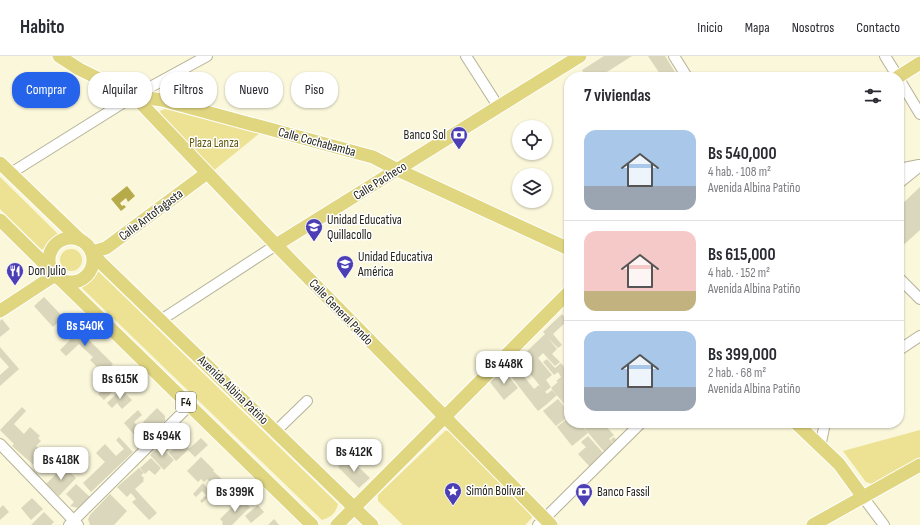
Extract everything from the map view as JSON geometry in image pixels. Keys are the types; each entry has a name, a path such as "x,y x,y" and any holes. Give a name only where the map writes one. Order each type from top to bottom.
{"main road":[{"name":"Calle Cochabamba","path":"59,56 88,73"},
{"name":"Calle Pacheco","path":"276,246 580,56"},
{"path":"904,74 920,63"},
{"name":"Calle Cochabamba","path":"152,99 373,157 564,247"},
{"name":"Calle General Pando","path":"145,108 276,246 444,416 544,523"},
{"path":"0,163 85,243 93,254 91,270 87,276 81,280 67,282 55,274 48,260 49,254 52,247 58,242 64,239 79,239"},
{"name":"Calle Antofagasta","path":"93,254 106,248 207,173"},
{"name":"F4","path":"0,220 312,525"},
{"name":"Avenida Albina Patiño","path":"93,254 372,525"},
{"path":"0,311 55,274"},
{"path":"337,525 564,297"},
{"path":"801,428 839,464 863,497"},
{"path":"813,525 920,465"}],"street":[{"path":"152,86 207,56"},
{"path":"466,56 498,106"},
{"path":"674,56 684,72"},
{"path":"885,56 894,72"},
{"path":"904,88 920,114"},
{"path":"11,173 115,108"},
{"path":"904,168 920,165"},
{"path":"904,179 920,165"},
{"name":"Calle Pacheco","path":"161,320 276,246"},
{"path":"904,283 920,299"},
{"path":"904,347 920,336"},
{"path":"276,432 307,401"},
{"path":"0,444 74,524 190,406"},
{"path":"544,523 636,428"},
{"path":"820,447 824,428"},
{"path":"863,497 884,525"}],"green space":[{"name":"Plaza Lanza","path":"165,109 260,133 213,171 161,117 160,111"},
{"path":"0,177 58,234 42,250 0,209"},
{"path":"71,249 79,252 82,260 79,268 71,271 63,268 60,260 63,252"},
{"path":"98,271 338,504 333,514 322,520 82,288"},
{"path":"451,430 531,512 532,518 525,525 403,525 378,501 378,495 445,431"},
{"path":"920,430 920,459 875,485 866,482 843,451"}],"shaded area":[{"path":"127,186 135,196 128,202 126,198 120,203 122,206 124,205 126,207 121,211 111,199"}],"building":[{"path":"604,56 632,56 607,72 583,72 582,70"},
{"path":"648,56 665,56 675,72 659,72"},
{"path":"920,187 920,230 904,244 904,202"},
{"path":"44,297 63,317 53,327 34,306"},
{"path":"562,314 564,317 564,324 553,334 562,345 558,348 548,338 557,349 552,354 560,362 555,366 543,353 538,358 552,375 546,380 551,387 545,392 547,394 552,390 557,395 538,411 505,369 524,354 531,362 525,353 545,334 543,332","holes":["523,365 543,389 539,385 534,389 518,369"]},
{"path":"2,319 10,329 0,337 0,321"},
{"path":"71,322 113,364 103,373 90,360 93,357 79,344 66,356 60,350 70,340 62,331"},
{"path":"0,347 19,369 0,386 0,375 9,367 0,357"},
{"path":"547,359 555,368 561,363 564,367 564,404 551,388 561,377 558,372 554,375 543,362"},
{"path":"504,370 518,388 504,400 490,382"},
{"path":"105,375 117,387 104,400 98,394 103,389 97,383"},
{"path":"121,389 132,400 122,409 117,403 112,408 107,403"},
{"path":"558,399 564,406 564,420 556,426 543,411"},
{"path":"22,407 26,411 14,424 24,434 30,427 40,436 38,438 41,441 36,446 47,457 36,467 12,446 14,444 0,430"},
{"path":"157,408 165,416 165,421 152,432 143,422"},
{"path":"138,410 142,415 134,422 142,431 136,437 124,423"},
{"path":"564,421 564,428 584,428 588,433 572,446 557,427"},
{"path":"184,425 187,429 184,432 188,437 183,442 175,432"},
{"path":"608,428 614,435 609,439 615,446 606,454 585,429"},
{"path":"588,436 605,455 591,468 578,454 586,447 581,442"},
{"path":"119,437 133,452 91,492 83,483 105,462 96,453 105,444 116,456 124,449 116,440"},
{"path":"614,437 618,442 615,444 610,440"},
{"path":"176,438 178,441 180,439 189,449 201,438 208,445 195,457 188,450 176,461 169,453 173,449 169,445"},
{"path":"164,445 168,450 166,452 174,460 164,470 150,455 160,446 161,447"},
{"path":"201,457 225,482 202,503 200,501 206,495 202,491 196,497 193,494 203,483 207,488 212,484 207,479 204,482 201,479 198,482 187,471"},
{"path":"348,457 370,478 359,488 338,467"},
{"path":"151,458 161,468 155,475 149,470 145,474 140,468"},
{"path":"64,466 76,478 59,496 46,484"},
{"path":"139,468 144,473 141,475 144,478 144,481 135,489 157,513 149,520 132,502 136,499 131,493 127,497 117,487"},
{"path":"76,484 90,497 78,508 70,506 74,502 66,494"},
{"path":"110,494 127,511 114,525 90,525 88,519 90,515"},
{"path":"32,498 43,509 31,520 21,508"},
{"path":"240,499 247,502 247,505 250,507 232,525 223,525 223,522 220,519"},
{"path":"3,505 9,512 0,520 0,508"},
{"path":"258,505 264,512 251,523 245,516"},
{"path":"44,512 54,522 51,525 31,525"},
{"path":"274,519 279,525 268,525"}],"place":[{"name":"Banco Sol","path":"459,150"},
{"name":"Unidad Educativa Quillacollo","path":"314,242"},
{"name":"Unidad Educativa América","path":"345,279"},
{"name":"Don Julio","path":"15,286"},
{"name":"Simón Bolívar","path":"453,506"},
{"name":"Banco Fassil","path":"584,507"}]}
